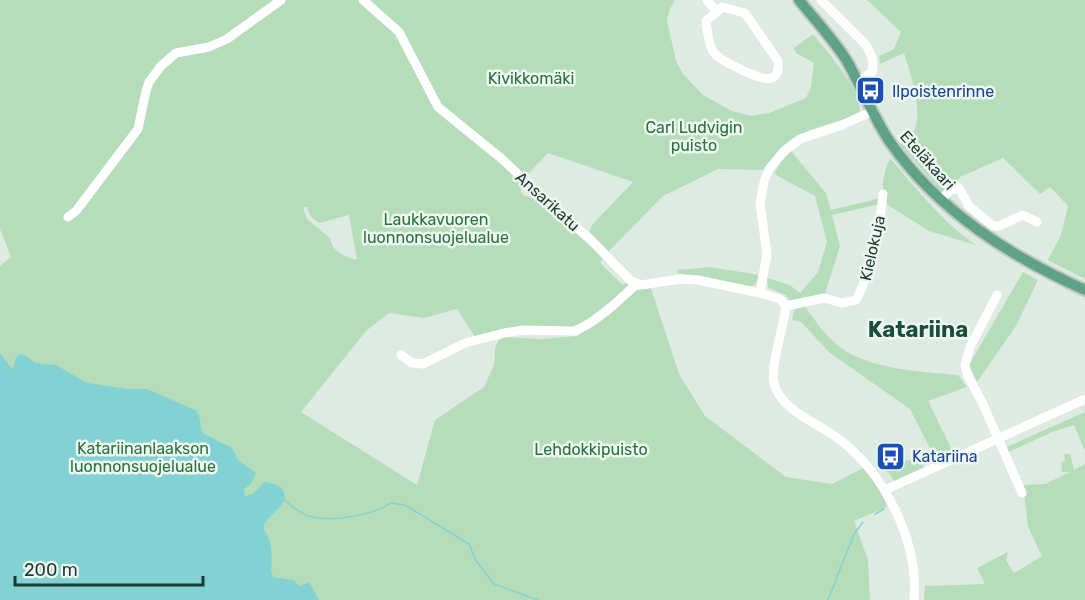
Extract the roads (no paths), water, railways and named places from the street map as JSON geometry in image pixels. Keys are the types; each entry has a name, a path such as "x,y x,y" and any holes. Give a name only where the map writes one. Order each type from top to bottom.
{"main road":[{"name":"Eteläkaari","path":"799,0 836,45 885,134 904,161 961,216 1000,246 1054,276 1085,290"}],"street":[{"path":"68,217 76,211 134,137 141,121 149,82 161,66 176,53 209,47 227,39 281,0"},
{"name":"Ansarikatu","path":"363,0 399,32 433,100 444,113 502,159 636,284"},
{"path":"707,0 716,11"},
{"path":"821,0 861,39 870,52 873,71 858,82"},
{"path":"725,7 745,13 778,61 778,70 774,76 768,80 759,78 724,60 712,50 706,24 709,17 716,11 725,7"},
{"path":"760,292 767,254 760,204 764,182 772,165 788,146 800,139 842,125 873,111"},
{"path":"942,199 950,190 959,188 969,206 993,226 999,226 1023,215 1037,222"},
{"name":"Kielokuja","path":"786,306 824,298 842,303 856,300 866,281 879,236 883,194"},
{"path":"401,355 412,363 423,364 465,343 504,333 524,330 574,331 608,308 636,284 647,285 685,278 760,292 780,299 786,306 774,370 777,393 787,405 846,446 870,468 885,490 911,553 915,574 914,600"},
{"path":"997,295 970,347 965,365 967,374 978,392 1022,494"},
{"path":"885,490 1085,399"}],"water":[{"path":"0,353 12,369 16,357 20,354 35,363 56,365 87,383 128,389 147,389 195,410 199,415 204,434 232,448 238,460 256,473 251,484 244,489 245,496 253,494 264,482 282,489 285,494 282,503 264,525 271,547 271,572 273,577 293,580 300,586 309,582 319,600 0,600"}],"waterway":[{"path":"284,500 304,514 331,519 364,514 391,503 405,505 469,544 476,561 494,584 538,600"},
{"path":"875,514 884,509"},
{"path":"828,600 854,534 863,522"}],"place":[{"name":"Ilpoistenrinne","path":"871,91"},
{"name":"Katariina","path":"891,456"}],"district":[{"name":"Katariina","path":"918,329"}],"park label":[{"name":"Kivikkomäki","path":"531,78"},
{"name":"Carl Ludvigin puisto","path":"694,136"},
{"name":"Laukkavuoren luonnonsuojelualue","path":"436,228"},
{"name":"Lehdokkipuisto","path":"591,449"},
{"name":"Katariinanlaakson luonnonsuojelualue","path":"143,457"}]}
